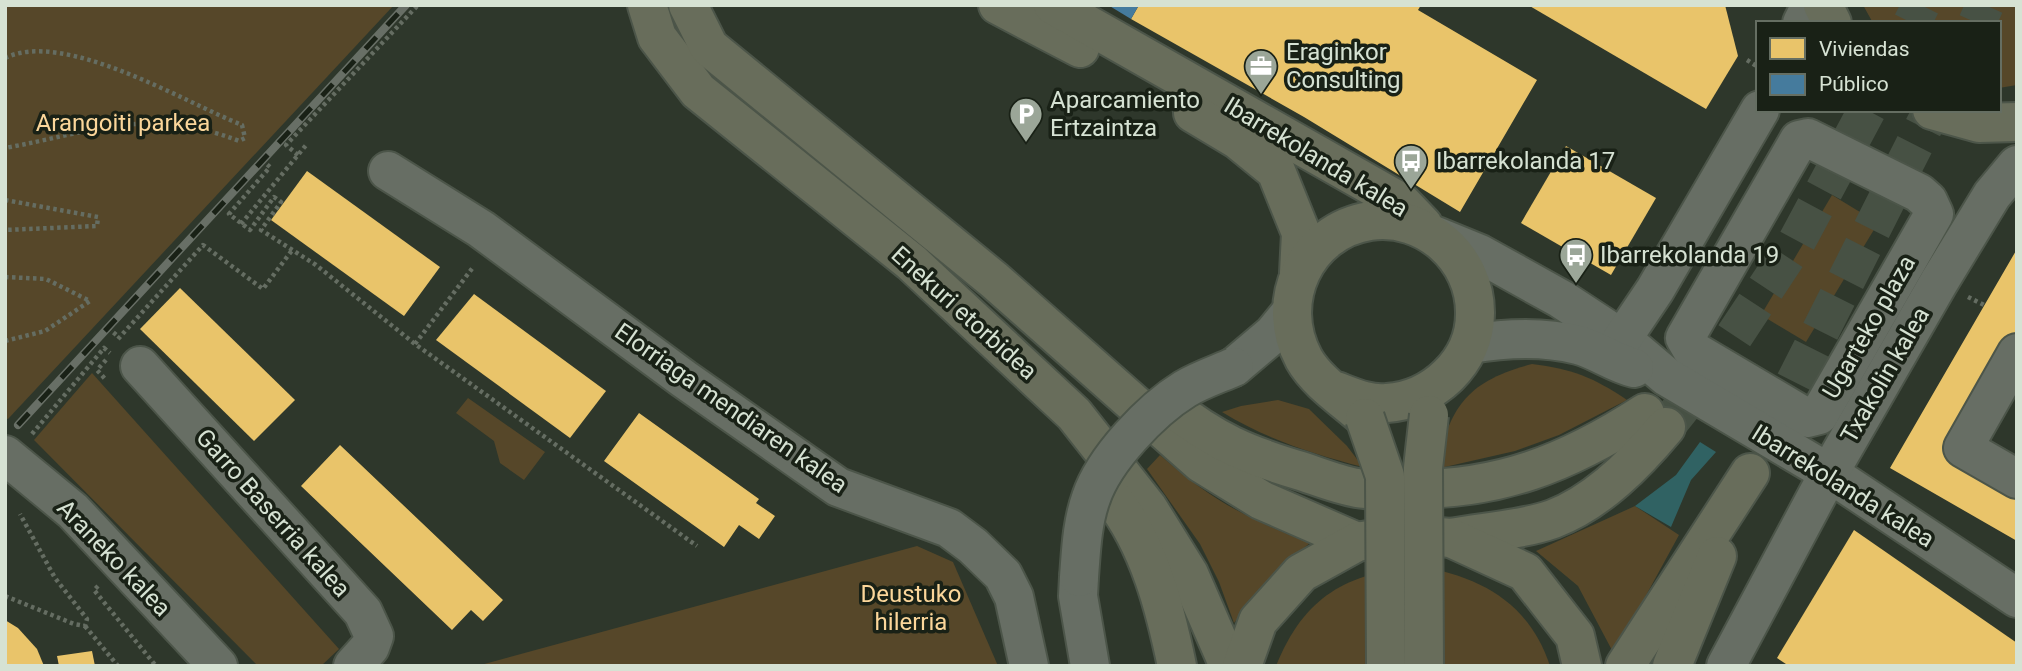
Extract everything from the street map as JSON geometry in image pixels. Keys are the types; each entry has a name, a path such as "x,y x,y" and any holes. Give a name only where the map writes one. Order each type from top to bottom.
{"main road":[{"name":"Enekuri etorbidea","path":"647,5 657,37 698,92 911,262 1074,414 1155,519 1189,574 1229,666"},
{"name":"Enekuri etorbidea","path":"688,5 709,47 994,280 1200,463 1261,500 1357,542"},
{"name":"Ibarrekolanda kalea","path":"998,5 1124,71 1238,140 1276,172 1301,233 1299,273"},
{"name":"Ibarrekolanda kalea","path":"1054,5 1402,203 1433,234"},
{"path":"1823,5 1831,21"},
{"path":"1939,112 1979,123 2017,122"},
{"path":"1386,666 1385,476 1365,418 1318,378 1290,342 1299,273 1313,251 1332,235 1355,224 1381,220 1406,222 1433,234 1458,257 1471,284 1475,314 1470,344 1431,402 1423,468 1424,666"},
{"path":"911,262 1050,421 1129,520 1165,610 1177,666"},
{"name":"Enekuri etorbidea","path":"994,280 1086,338 1205,434 1254,457 1358,489 1447,490 1507,480 1546,467 1608,437 1655,420 1639,459 1584,502 1552,519 1451,538"},
{"path":"1336,391 1359,401 1385,404 1410,400 1431,402"},
{"path":"1625,666 1750,473 1672,666"},
{"path":"1242,666 1258,621 1301,573 1357,542 1404,534 1451,538 1525,572 1575,636 1582,666"}],"street":[{"path":"1803,21 1811,5"},
{"path":"1622,339 1655,290 1759,112"},
{"name":"Ugarteko plaza","path":"1808,138 1859,166 1919,193 1928,201 1934,214 1819,415 1807,418 1692,350 1685,338 1799,140 1808,138"},
{"name":"Txakolin kalea","path":"1731,664 1829,473 1992,195 2017,165"},
{"name":"Elorriaga mendiaren kalea","path":"388,171 481,229 684,379 838,487 949,528 973,546 1003,575 1014,597 1029,666"},
{"name":"Ibarrekolanda kalea","path":"1433,234 1480,254 1561,299 1622,339 1667,377 1792,454 1829,473 2017,598"},
{"name":"Ibarrekolanda kalea","path":"1470,344 1497,340 1554,341 1579,345 1629,367 1667,377"},
{"path":"1090,666 1079,596 1082,537 1091,496 1112,461 1143,424 1185,390 1290,342"},
{"path":"2017,353 1963,448 2017,479"},
{"name":"Garro Baserria kalea","path":"122,361 363,612 374,636 370,647 352,666"},
{"name":"Araneko kalea","path":"18,445 73,511 218,666"}],"path":[{"path":"298,155 286,145 418,5"},
{"path":"5,58 41,50 75,54 242,125 246,131 245,138 239,141 215,131 159,123 112,124 5,148"},
{"path":"1747,60 1756,66"},
{"path":"241,224 307,144"},
{"path":"262,160 270,167 229,214 250,230 274,197 281,202 261,230 293,249 415,344 697,546"},
{"path":"5,200 98,217 97,226 5,230"},
{"path":"124,330 203,245 263,289 293,249"},
{"path":"415,344 475,265"},
{"path":"5,277 46,279 90,301 45,331 5,341"},
{"path":"1967,297 1984,305"},
{"path":"18,445 104,348 111,354 97,370 122,361 108,328"},
{"path":"15,505 55,578 87,619 85,626"},
{"path":"103,582 94,590 156,666"},
{"path":"5,596 85,626 118,666"}],"green space":[{"name":"Arangoiti parkea","path":"5,5 394,5 8,419 5,418"},
{"path":"1863,5 2017,5 2017,85 2001,88 2001,21 1872,21"},
{"path":"1832,195 1878,223 1806,342 1761,315"},
{"path":"1532,364 1582,375 1627,400 1559,435 1515,451 1436,469 1448,428 1465,399 1492,379"},
{"path":"92,373 339,649 321,666 258,666 34,440"},
{"path":"468,398 545,452 524,480 500,463 494,441 456,413"},
{"path":"1278,400 1309,409 1347,446 1363,467 1290,445 1222,412"},
{"path":"1160,455 1196,484 1230,506 1310,543 1275,572 1234,623 1219,582 1200,544 1147,469"},
{"path":"1635,506 1679,535 1614,654 1578,586 1536,551"},
{"name":"Deustuko hilerria","path":"917,546 953,562 998,666 477,666"},
{"path":"1419,566 1462,577 1499,596 1529,625 1550,666 1276,666 1300,622 1331,592 1370,575"}],"water":[{"path":"1700,442 1716,452 1691,480 1671,527 1635,506 1676,475"}],"building: Viviendas":[{"path":"1139,5 1421,5 1418,10 1537,80 1460,212 1304,117 1131,19"},
{"path":"1528,5 1725,5 1738,56 1706,109"},
{"path":"1566,146 1656,198 1611,275 1521,223"},
{"path":"307,171 440,267 404,316 271,220"},
{"path":"2017,249 2017,353 1963,448 2017,479 2017,541 1890,468"},
{"path":"180,288 295,400 254,441 140,329"},
{"path":"474,294 606,391 570,438 436,340"},
{"path":"639,413 759,499 756,503 775,516 759,539 739,525 724,547 604,461"},
{"path":"340,445 503,600 483,621 471,610 452,630 301,486"},
{"path":"1854,530 2017,643 2017,666 1789,666 1777,658"},
{"path":"5,620 18,628 37,649 44,666 5,666"},
{"path":"92,651 95,666 59,666 57,656"}],"building: Público":[{"path":"1108,5 1139,5 1131,19"}],"tunnel":[{"path":"1913,21 1921,5"},
{"path":"1978,21 1985,5"},
{"path":"1666,427 1713,368 1797,241 1866,112"},
{"path":"1769,433 1931,112"}],"railway":[{"path":"18,425 406,5"}],"place":[{"name":"Eraginkor Consulting","path":"1261,96"},
{"name":"Aparcamiento Ertzaintza","path":"1026,144"},
{"name":"Ibarrekolanda 17","path":"1411,191"},
{"name":"Ibarrekolanda 19","path":"1576,285"}]}
